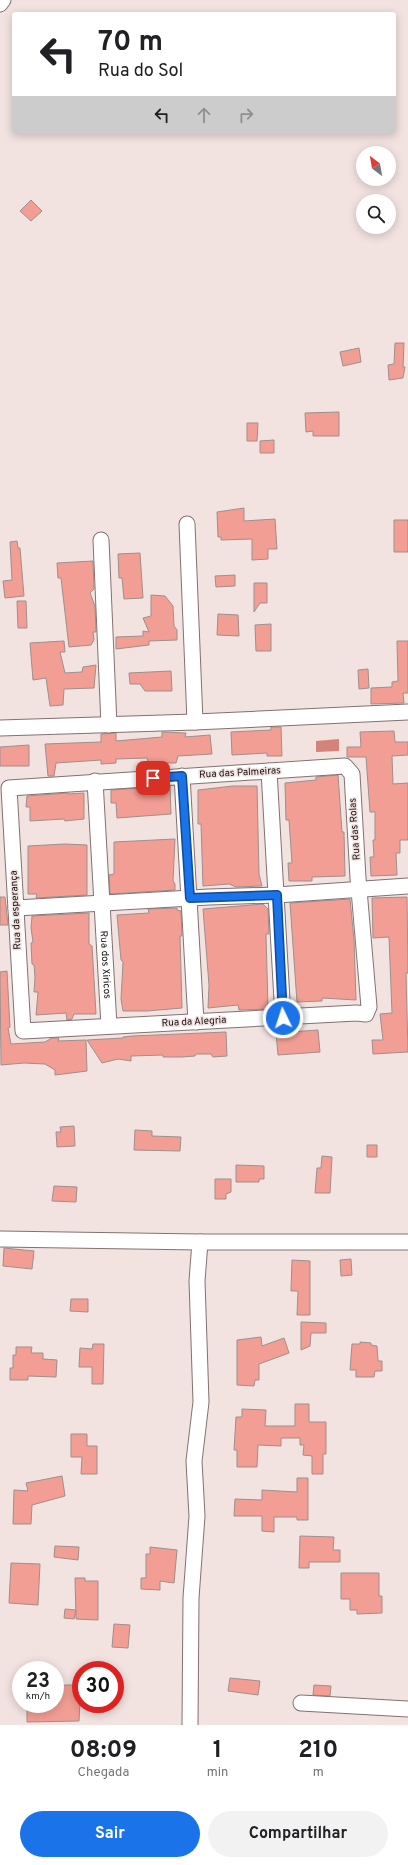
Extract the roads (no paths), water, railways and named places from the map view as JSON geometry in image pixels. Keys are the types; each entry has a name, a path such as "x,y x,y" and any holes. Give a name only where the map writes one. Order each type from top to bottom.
{"street":[{"path":"0,4 3,0"},
{"path":"187,524 195,722"},
{"path":"101,540 109,724"},
{"path":"0,728 195,722 408,712"},
{"name":"Rua das Palmeiras","path":"9,788 95,781 345,766 350,769"},
{"name":"Rua das Rolas","path":"350,769 352,774 359,889 369,1007 366,1014"},
{"path":"269,771 283,1018"},
{"path":"182,776 196,1022"},
{"name":"Rua dos Xiricos","path":"95,781 109,1026"},
{"name":"Rua da esperança","path":"9,788 23,1031"},
{"path":"16,908 190,898 277,895 408,886"},
{"name":"Rua da Alegria","path":"23,1031 356,1013 366,1014"},
{"path":"0,1239 200,1242 408,1242"},
{"path":"190,1725 191,1598 197,1516 194,1461 201,1402 197,1288 200,1242"},
{"path":"301,1703 408,1709"}]}
